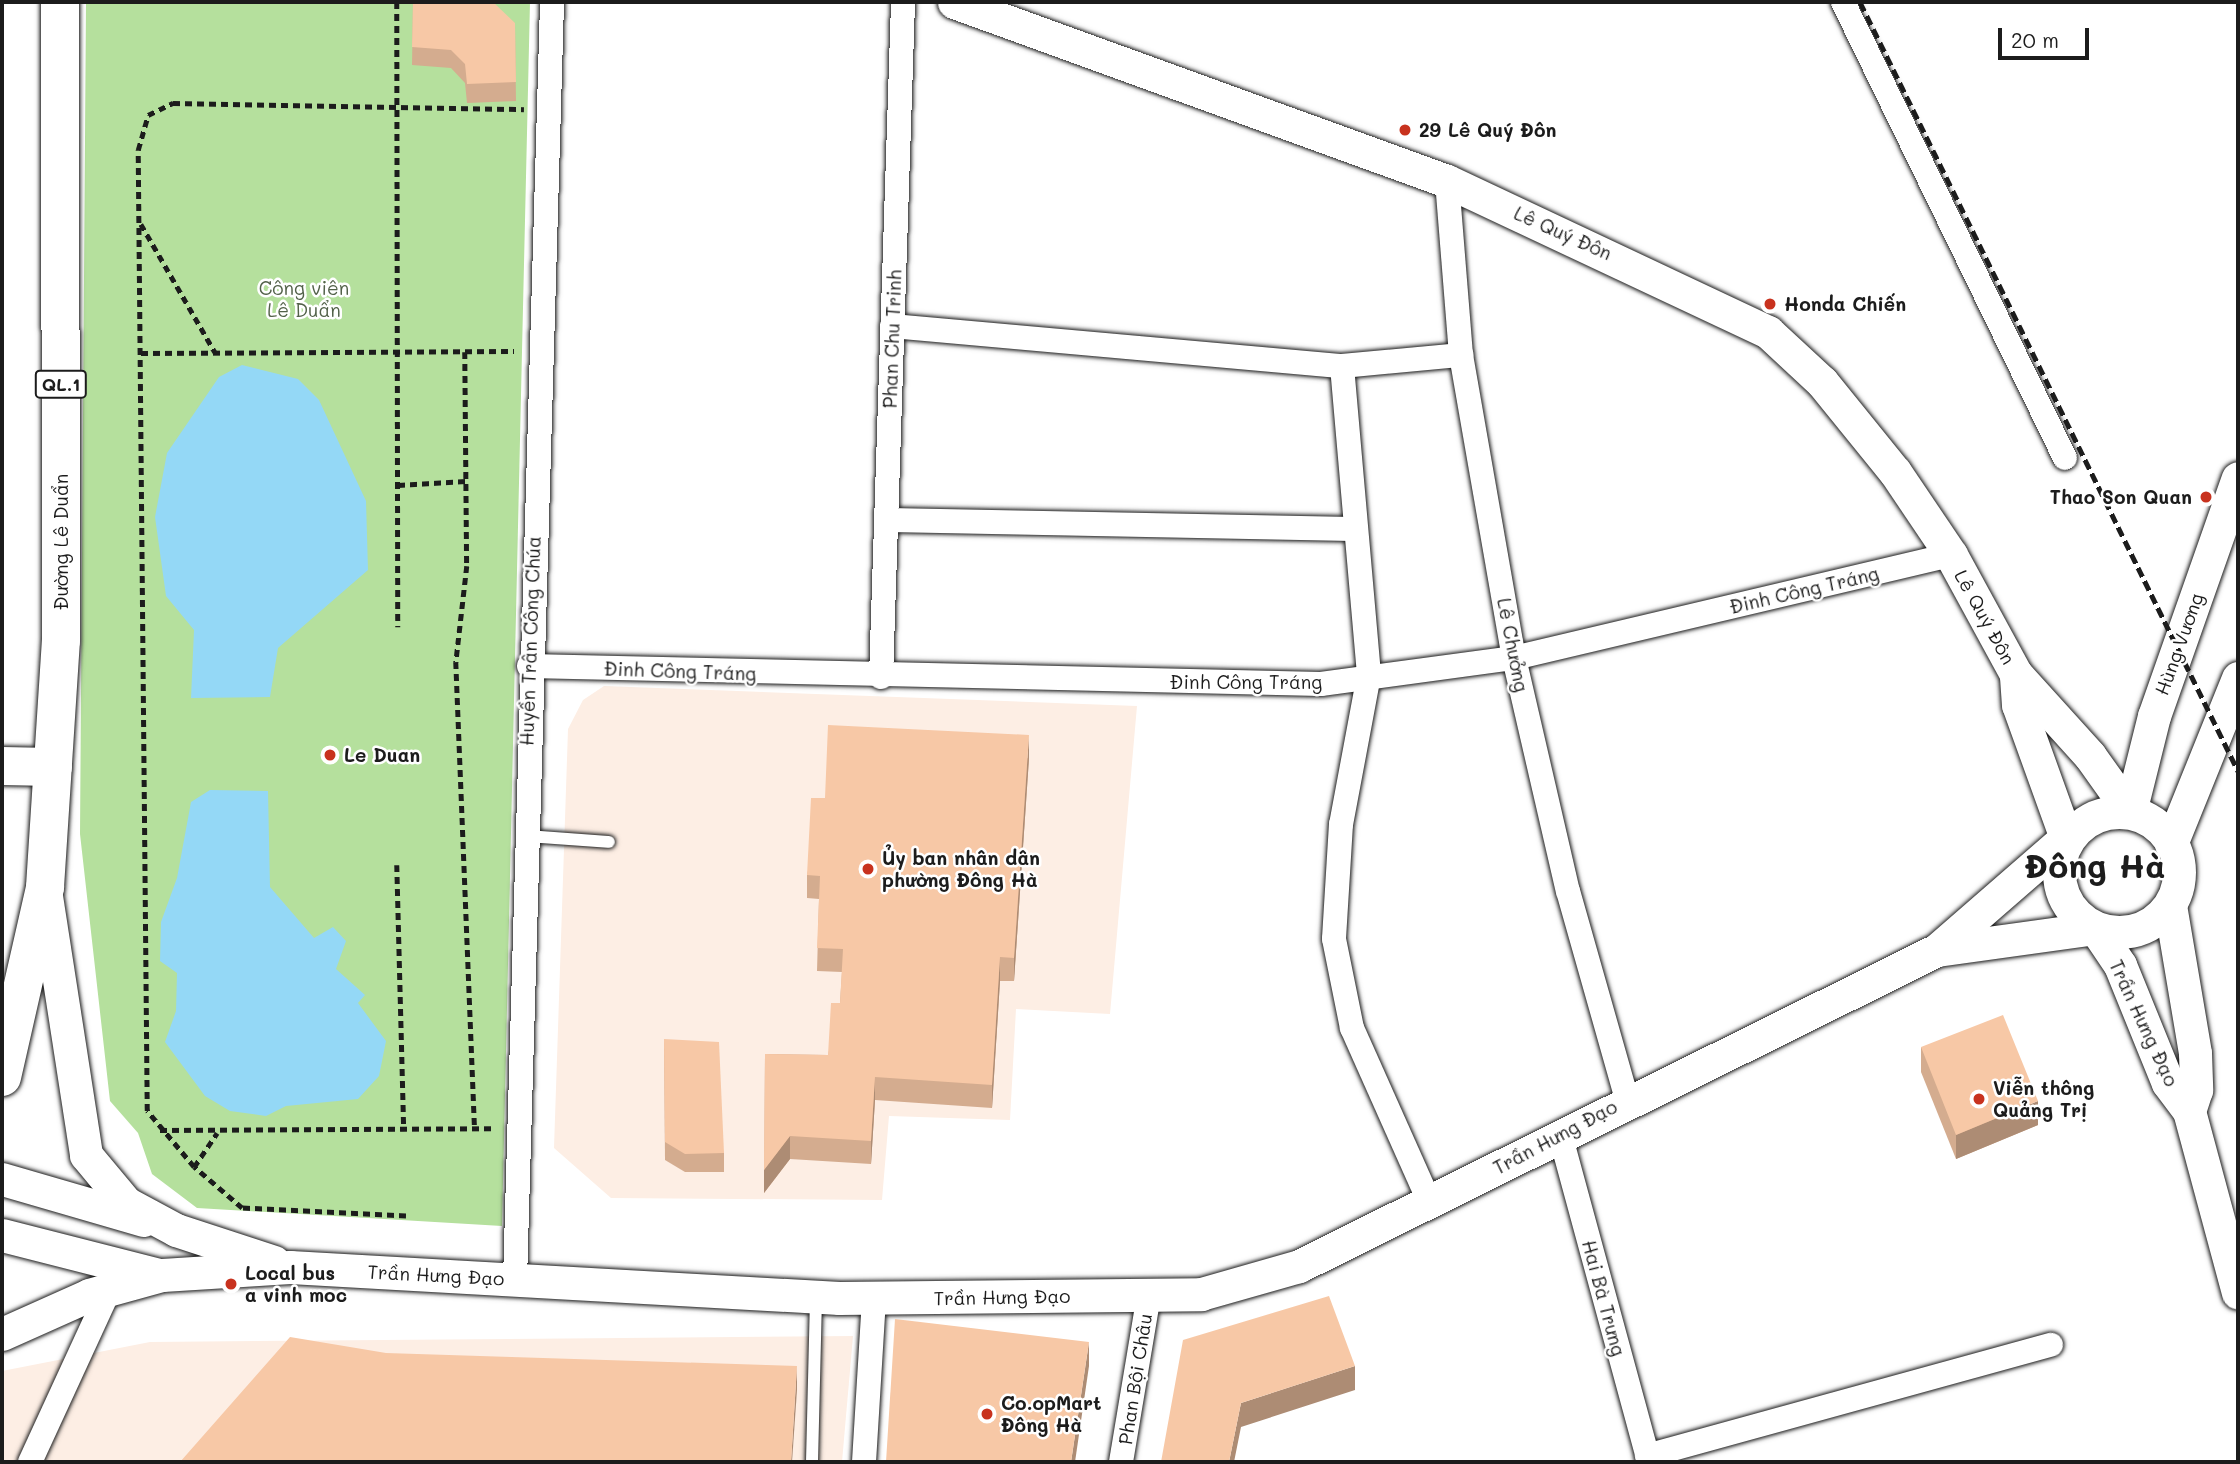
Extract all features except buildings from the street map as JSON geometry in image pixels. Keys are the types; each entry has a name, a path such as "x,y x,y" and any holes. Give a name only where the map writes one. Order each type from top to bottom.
{"highway":[{"name":"Đường Lê Duẩn","path":"2,1077 45,887 61,641 60,2"},
{"path":"2,766 53,767"}],"main road":[{"name":"Lê Quý Đôn","path":"954,2 1447,181 1768,332 1830,391 1951,555 2016,674 2090,757 2130,812"},
{"name":"Hùng Vương","path":"2130,812 2154,716 2238,478"},
{"name":"Lê Quý Đôn","path":"2016,674 2018,705 2066,838"},
{"path":"2171,844 2238,678"},
{"path":"2130,812 2151,822 2171,844 2178,883 2170,905 2150,925 2123,933 2095,928 2074,912 2061,889 2066,838 2106,814 2130,812"},
{"name":"Trần Hưng Đạo","path":"2,1334 109,1290 162,1275 290,1267 816,1297 1201,1294 1299,1266 1430,1203 1627,1099 1937,950 2066,838"},
{"path":"45,887 86,1155 126,1203 176,1230"},
{"name":"Trần Hưng Đạo","path":"2170,905 2188,977 2196,1090 2189,1111"},
{"name":"Trần Hưng Đạo","path":"1937,950 2095,928 2120,965 2168,1083 2189,1111 2238,1292"},
{"path":"2,1179 290,1267"},
{"path":"2,1235 162,1275"}],"street":[{"name":"Huyền Trân Công Chúa","path":"515,1280 523,1128 528,666 552,2"},
{"name":"Phan Chu Trinh","path":"881,677 903,2"},
{"path":"1843,2 2065,458"},
{"name":"Lê Chưởng","path":"1447,181 1461,355 1514,658 1568,891 1627,1099"},
{"path":"892,326 1342,366 1461,355"},
{"path":"1342,366 1353,529 1368,675 1341,824 1334,939 1352,1028 1430,1203"},
{"path":"888,520 1353,529"},
{"name":"Đinh Công Tráng","path":"528,666 881,677 1321,684 1368,675 1514,658 1951,555"},
{"name":"Hai Bà Trưng","path":"1560,1134 1648,1459"},
{"path":"30,1462 109,1290"},
{"name":"Phan Bội Châu","path":"1121,1462 1149,1295"},
{"path":"864,1462 874,1298"},
{"path":"1648,1459 2051,1345"}],"lane":[{"path":"526,836 609,842"},
{"path":"812,1462 816,1297"}],"path":[{"path":"397,2 398,627"},
{"path":"405,1216 242,1209 194,1167 160,1130 147,1111 143,1084 139,139 157,107 549,109"},
{"path":"140,223 215,353"},
{"path":"141,353 540,351"},
{"path":"465,352 467,566 456,662 475,1129"},
{"path":"398,485 466,481"},
{"path":"397,865 404,1131"},
{"path":"160,1130 404,1131 523,1128"},
{"path":"194,1167 217,1132"}],"shaded area":[{"path":"604,686 1137,706 1110,1014 1016,1009 1010,1120 889,1116 882,1200 611,1198 554,1148 568,729 583,700"},
{"path":"853,1336 842,1462 2,1462 2,1371 150,1342"}],"green space":[{"name":"Công viên Lê Duẩn","path":"86,2 530,2 502,1226 197,1208 152,1174 138,1133 110,1101 80,834"}],"water":[{"path":"242,365 298,379 319,400 366,501 368,570 278,648 270,697 191,698 194,630 166,596 155,517 167,453 219,377"},
{"path":"210,790 268,791 270,887 314,938 333,927 346,941 336,969 365,995 358,1003 386,1041 379,1076 358,1099 286,1106 266,1116 230,1111 205,1096 165,1042 176,1011 177,973 160,961 161,922 177,878 191,802"}],"railway":[{"path":"1860,2 2238,771"}],"place":[{"name":"29 Lê Quý Đôn","path":"1405,130"},
{"name":"Honda Chiến","path":"1770,304"},
{"name":"Thao Son Quan","path":"2206,497"},
{"name":"Le Duan","path":"330,755"},
{"name":"Ủy ban nhân dân phường Đông Hà","path":"868,869"},
{"name":"Viễn thông Quảng Trị","path":"1979,1099"},
{"name":"Local bus a vinh moc","path":"231,1284"},
{"name":"Co.opMart Đông Hà","path":"987,1414"}],"district":[{"name":"Đông Hà","path":"2095,865"}]}
